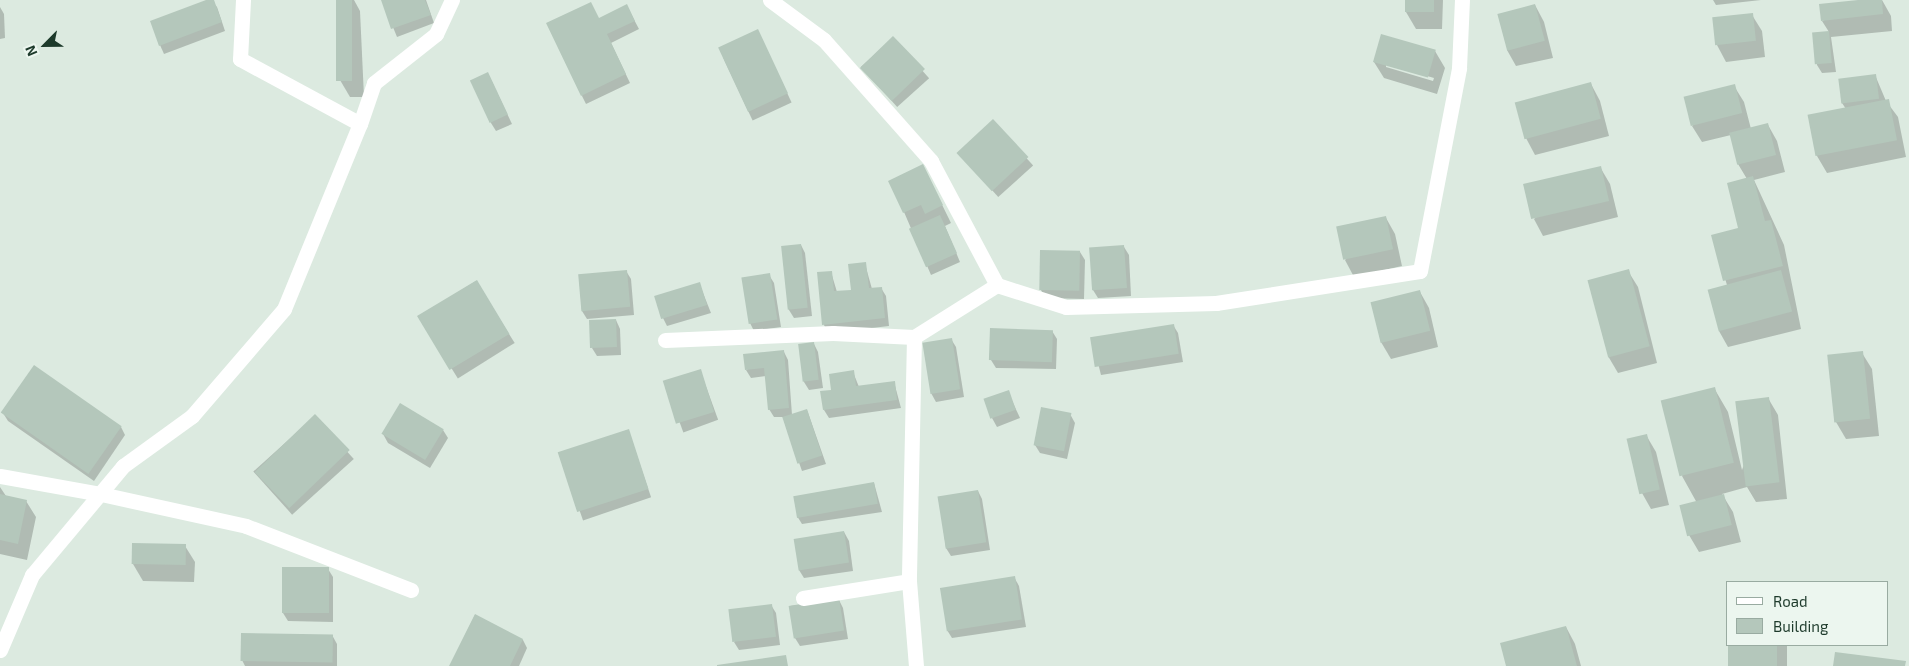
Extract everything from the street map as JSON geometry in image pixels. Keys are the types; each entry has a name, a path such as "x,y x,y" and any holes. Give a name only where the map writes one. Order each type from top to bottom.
{"street":[{"path":"243,0 240,59 360,124"},
{"path":"0,650 32,575 123,466 192,416 284,309 360,124 374,83 436,34 452,0"},
{"path":"770,0 824,40 930,161 997,285 1066,307 1216,303 1420,271 1459,68 1462,0"},
{"path":"665,340 833,333 914,337 997,285"},
{"path":"914,337 909,581 916,666"},
{"path":"0,476 101,494 246,526 411,590"},
{"path":"803,598 909,581"}],"building":[{"path":"206,0 214,0 222,22 159,46 150,21"},
{"path":"336,0 352,0 352,81 336,81"},
{"path":"381,0 425,0 431,15 391,29"},
{"path":"1405,0 1434,0 1434,12 1405,12"},
{"path":"1858,0 1882,0 1883,14 1821,21 1819,4"},
{"path":"591,2 599,18 627,4 635,21 607,34 626,74 581,96 546,23"},
{"path":"1535,4 1545,41 1507,51 1497,14"},
{"path":"1753,13 1756,41 1715,45 1712,17"},
{"path":"758,29 788,93 748,112 718,48"},
{"path":"1829,31 1832,63 1815,64 1812,32"},
{"path":"1381,34 1436,50 1428,78 1373,62"},
{"path":"893,36 925,69 892,101 860,68"},
{"path":"488,72 508,115 490,123 470,80"},
{"path":"1876,74 1879,99 1841,103 1838,79"},
{"path":"1591,82 1601,119 1525,139 1515,102"},
{"path":"1735,84 1742,113 1691,126 1684,97"},
{"path":"1889,99 1897,140 1816,156 1808,115"},
{"path":"993,119 1028,157 992,191 956,153"},
{"path":"1768,123 1776,155 1737,165 1729,133"},
{"path":"923,164 943,205 925,214 921,205 903,213 888,181"},
{"path":"1601,166 1609,201 1531,219 1523,184"},
{"path":"1753,176 1765,221 1771,220 1783,266 1723,281 1711,235 1738,228 1727,183"},
{"path":"940,215 957,253 926,267 909,229"},
{"path":"1386,216 1393,249 1343,260 1336,227"},
{"path":"801,244 808,308 788,310 781,246"},
{"path":"1124,245 1127,288 1092,290 1089,247"},
{"path":"1040,250 1080,251 1079,291 1039,290"},
{"path":"866,262 869,288 882,287 885,318 822,325 817,272 832,271 834,291 851,290 848,264"},
{"path":"1629,269 1650,346 1608,357 1587,280"},
{"path":"627,270 630,307 581,311 578,274"},
{"path":"1781,270 1792,312 1719,331 1708,290"},
{"path":"770,273 777,319 749,324 741,278"},
{"path":"477,280 509,334 449,370 417,316"},
{"path":"700,282 707,305 661,319 654,296"},
{"path":"1420,290 1430,331 1381,343 1371,302"},
{"path":"616,319 617,347 590,348 589,320"},
{"path":"1174,324 1179,354 1095,367 1090,337"},
{"path":"990,328 1053,330 1052,362 989,360"},
{"path":"952,338 960,389 931,394 922,343"},
{"path":"814,342 819,380 803,382 798,344"},
{"path":"784,350 789,408 768,410 764,368 745,370 743,354"},
{"path":"1863,351 1870,419 1834,422 1827,355"},
{"path":"34,365 122,426 88,474 1,413"},
{"path":"701,369 714,412 676,424 663,381"},
{"path":"854,370 856,386 895,381 897,400 823,410 820,391 831,390 829,374"},
{"path":"1715,387 1734,463 1680,476 1661,401"},
{"path":"1009,390 1016,410 990,419 983,399"},
{"path":"1769,397 1779,482 1746,487 1735,401"},
{"path":"400,403 444,429 425,460 381,434"},
{"path":"1041,407 1071,413 1064,451 1034,445"},
{"path":"807,409 822,456 797,464 782,417"},
{"path":"315,414 350,450 289,508 255,472"},
{"path":"629,429 648,489 577,512 558,452"},
{"path":"1647,434 1660,490 1639,494 1627,439"},
{"path":"874,482 878,504 797,518 793,496"},
{"path":"978,490 986,542 946,549 938,496"},
{"path":"0,494 27,500 18,544 0,540"},
{"path":"1724,494 1732,525 1687,536 1679,505"},
{"path":"844,531 849,563 799,571 794,539"},
{"path":"132,543 186,544 186,565 132,564"},
{"path":"282,567 329,567 329,613 282,613"},
{"path":"1015,576 1022,619 947,631 940,588"},
{"path":"839,598 844,631 794,639 789,606"},
{"path":"772,604 776,637 732,642 728,609"},
{"path":"475,614 523,639 510,666 449,666"},
{"path":"1566,626 1577,666 1506,666 1500,643"},
{"path":"241,633 333,635 332,663 241,661"},
{"path":"1728,646 1777,646 1777,666 1728,666"},
{"path":"1835,652 1906,661 1905,666 1833,666"},
{"path":"786,655 788,666 717,666 717,665"}]}
